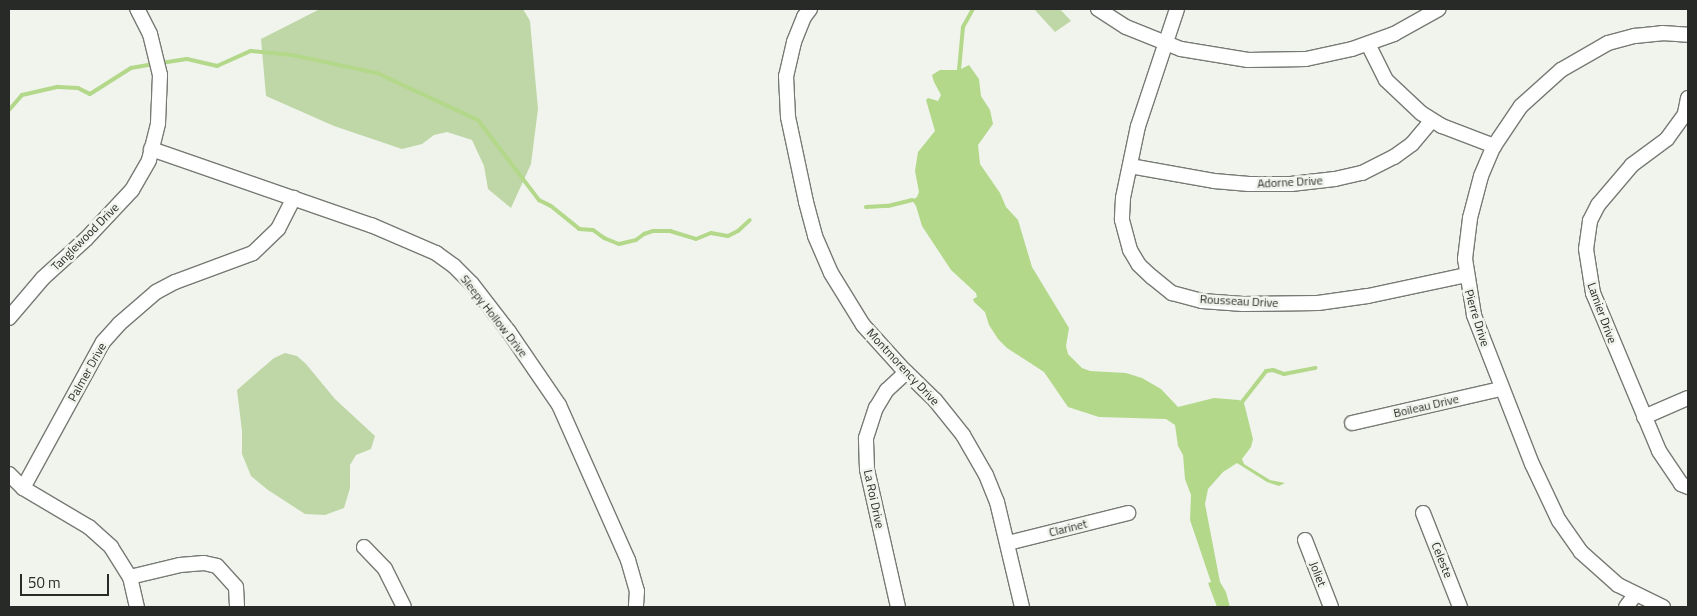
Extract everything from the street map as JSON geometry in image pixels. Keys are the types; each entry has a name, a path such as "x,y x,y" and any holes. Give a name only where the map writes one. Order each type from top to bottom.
{"street":[{"path":"1098,9 1126,27 1181,49 1248,60 1306,59 1368,44 1394,34 1439,9"},
{"name":"Rousseau Drive","path":"1177,9 1164,43 1138,126 1123,198 1124,234 1130,250 1139,264 1172,293 1210,302 1243,304 1318,303 1368,296 1466,275"},
{"name":"Tanglewood Drive","path":"9,318 44,278 86,240 132,190 149,160 158,123 160,75 142,11"},
{"name":"Montmorency Drive","path":"804,11 786,76 788,116 815,236 831,273 863,324 906,372 935,400 963,435 986,475 997,502 1022,607"},
{"name":"Pierre Drive","path":"1663,607 1618,585 1581,552 1559,521 1532,464 1501,389 1474,315 1466,275 1465,259 1470,218 1480,176 1494,146 1521,106 1561,70 1608,43 1635,36 1662,33 1688,35"},
{"path":"1368,44 1386,80 1421,113 1432,120 1494,146"},
{"name":"Lamier Drive","path":"1688,98 1685,114 1667,140 1632,165 1598,205 1590,221 1587,238 1587,267 1593,293 1644,417 1668,467 1681,484 1688,487"},
{"name":"Adorne Drive","path":"1130,166 1214,181 1250,184 1291,184 1336,179 1362,173 1394,157 1412,144 1432,120"},
{"name":"Sleepy Hollow Drive","path":"151,150 371,225 436,253 472,284 509,332 559,405 628,560 637,591 636,607"},
{"name":"Palmer Drive","path":"23,488 103,342 119,324 156,292 175,282 253,253 278,229 294,198"},
{"name":"La Roi Drive","path":"898,607 867,469 866,438 876,408 887,390 906,372"},
{"name":"Boileau Drive","path":"1352,424 1501,389"},
{"path":"1644,417 1688,398"},
{"path":"9,474 23,488 89,526 111,547 130,577 137,607"},
{"name":"Celeste","path":"1423,512 1460,607"},
{"name":"Clarinet","path":"1008,543 1128,513"},
{"name":"Joliet","path":"1305,540 1331,607"},
{"path":"364,547 385,569 404,607"},
{"path":"130,577 180,565 204,563 217,566 236,587 237,607"},
{"path":"1626,607 1635,594"}],"shaded area":[{"path":"320,9 523,9 530,21 538,109 531,164 511,208 488,189 484,166 472,140 447,132 434,135 422,144 402,149 334,126 266,96 261,39"},
{"path":"1034,9 1060,9 1071,21 1055,32"},
{"path":"969,65 979,79 981,96 990,110 993,124 978,145 980,164 1000,193 1006,207 1018,220 1032,267 1069,328 1066,346 1068,354 1082,368 1090,371 1126,373 1142,378 1161,389 1178,407 1214,398 1239,400 1244,403 1253,439 1251,447 1242,459 1244,464 1270,480 1285,483 1279,486 1267,482 1237,463 1223,472 1208,489 1205,504 1220,582 1226,592 1230,607 1217,607 1208,583 1211,582 1190,520 1191,495 1185,479 1183,455 1178,446 1175,425 1166,419 1099,417 1068,407 1044,372 1007,348 998,339 989,325 985,312 974,302 973,299 977,297 976,293 951,270 922,226 916,206 912,200 917,197 919,192 915,171 918,152 935,131 926,100 928,98 938,101 941,95 932,75 940,70 959,70"},
{"path":"285,353 297,356 306,364 335,399 375,436 371,449 356,455 350,465 350,488 344,508 325,515 305,514 268,490 251,476 242,454 242,431 237,390 274,358"}],"waterway":[{"path":"959,70 963,27 973,9"},
{"path":"161,63 187,59 217,66 251,51 292,55 377,73 478,120 539,200 551,206 579,229 593,230 604,238 619,244 636,240 644,234 653,231 670,231 696,239 711,233 728,236 738,231 750,220"},
{"path":"9,110 22,95 58,87 78,88 90,94 131,68 154,64"},
{"path":"866,207 888,206 912,200"},
{"path":"1242,402 1266,371 1273,370 1284,374 1315,368"}]}
